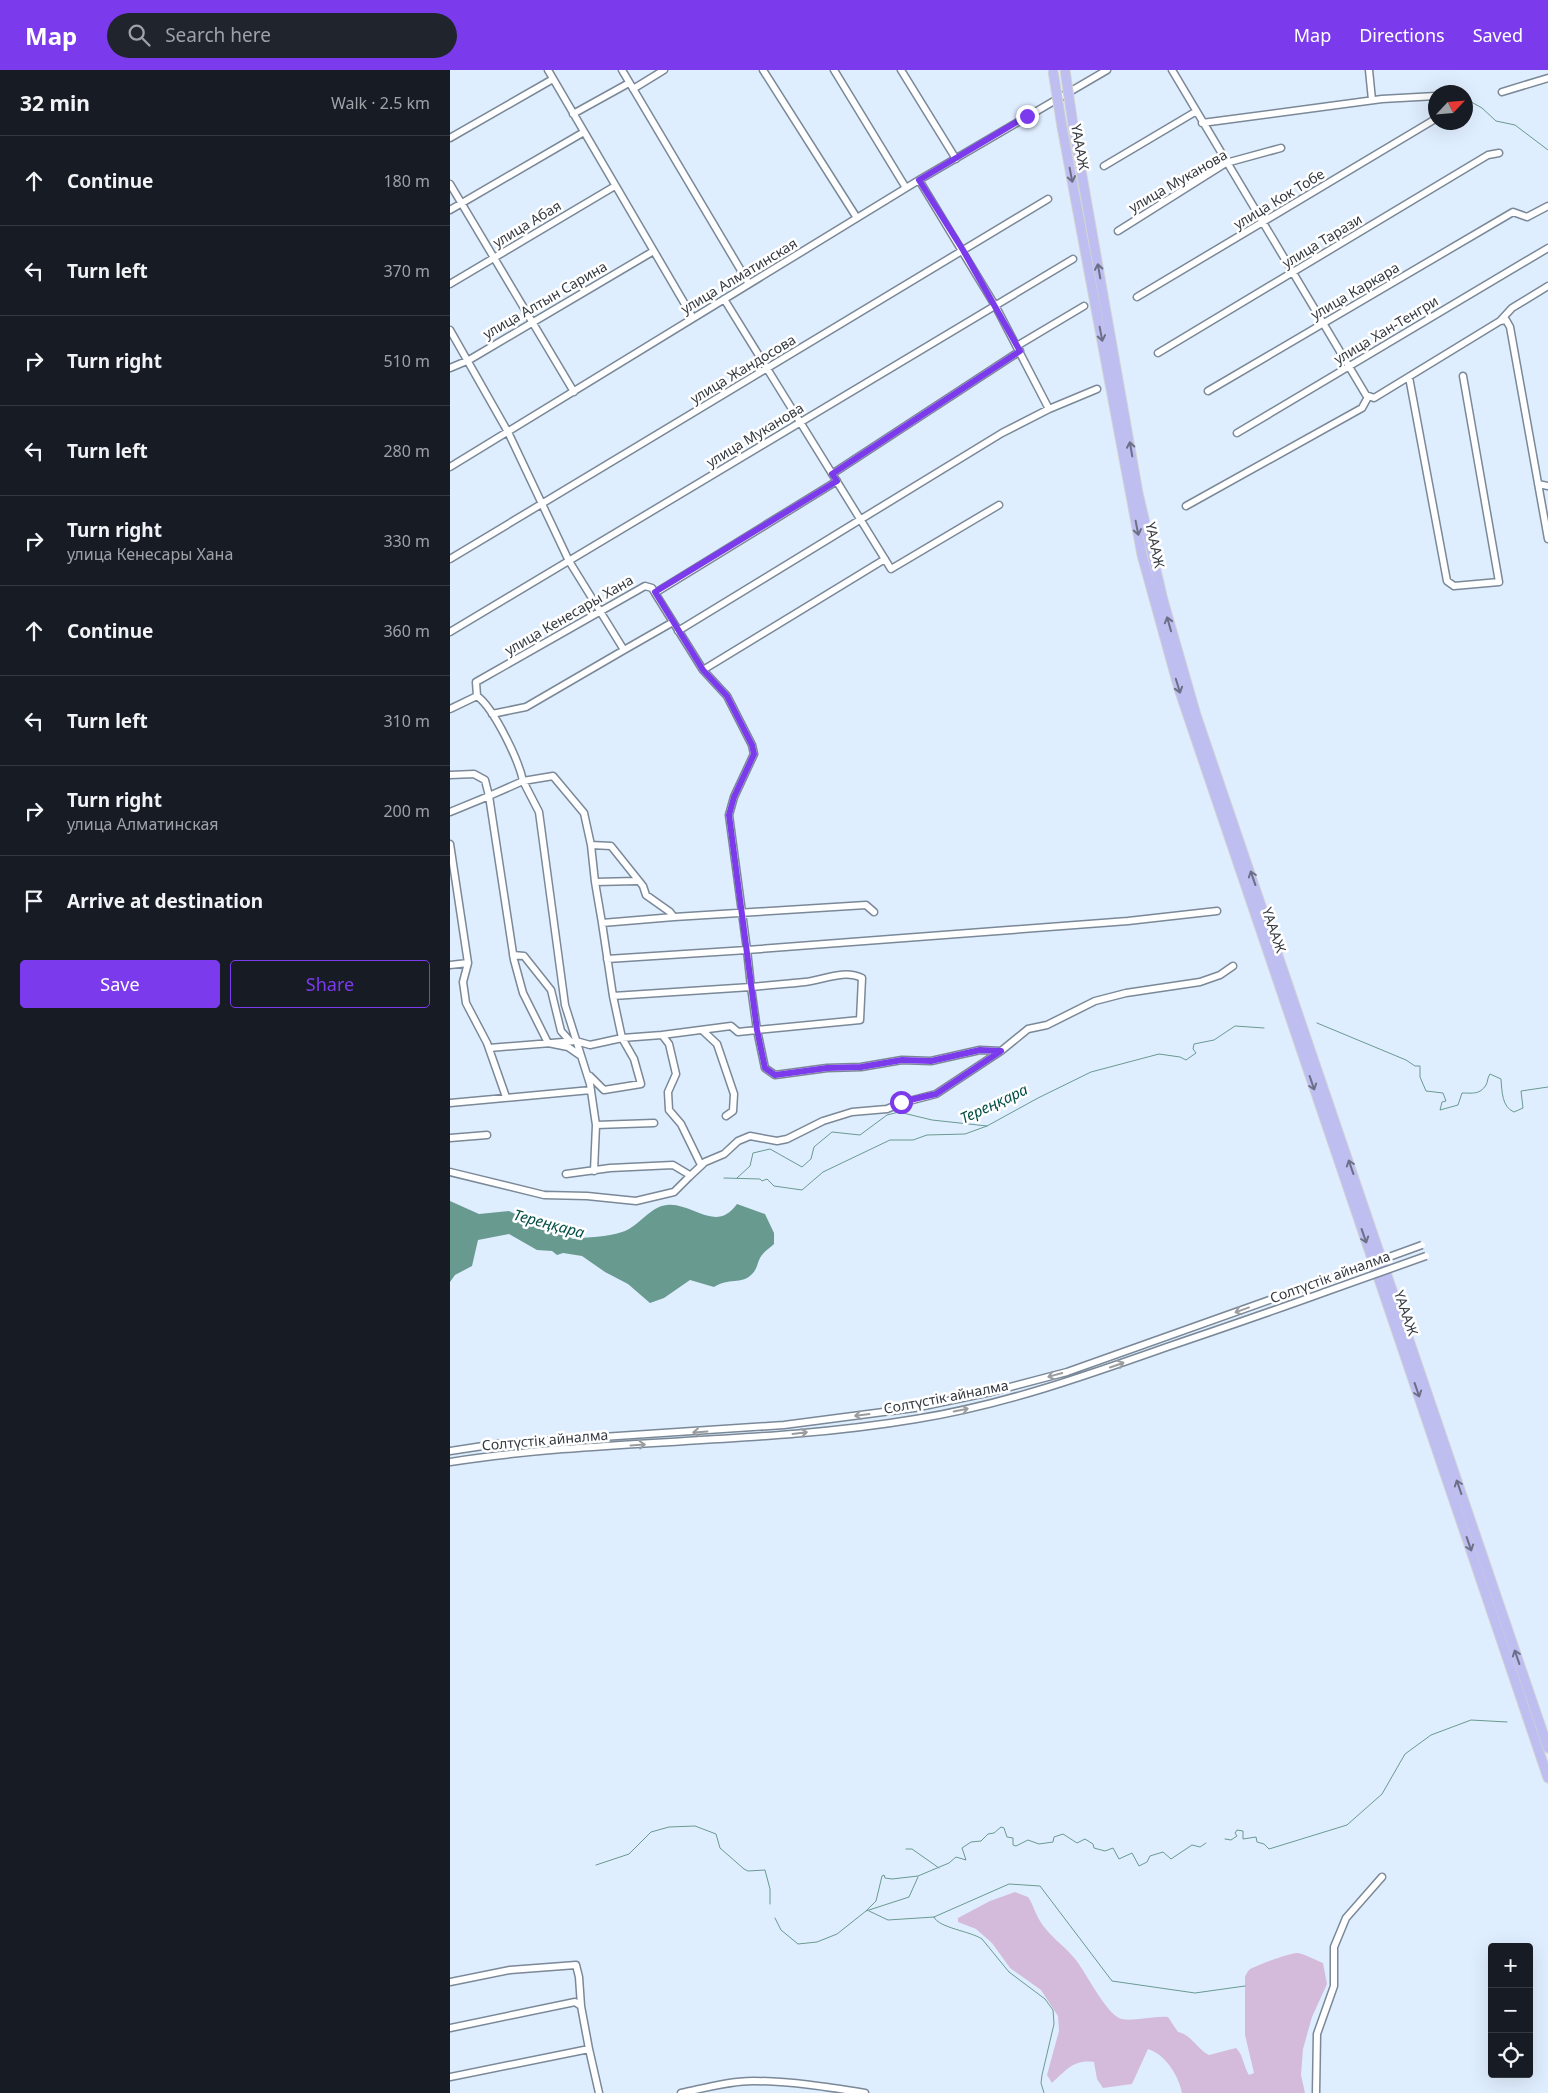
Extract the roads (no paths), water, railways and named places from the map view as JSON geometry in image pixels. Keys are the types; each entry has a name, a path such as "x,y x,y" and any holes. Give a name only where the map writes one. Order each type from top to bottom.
{"highway":[{"name":"ҮАААЖ","path":"1053,70 1142,555 1156,611 1201,758 1534,1721 1548,1778"},
{"name":"ҮАААЖ","path":"1065,70 1138,493 1163,600 1196,715 1306,1033 1528,1705"},
{"name":"ҮАААЖ","path":"1534,1721 1548,1748"}],"street":[{"path":"548,70 652,252 693,318"},
{"path":"622,70 748,284"},
{"path":"573,114 664,70"},
{"path":"762,70 857,218"},
{"path":"834,70 906,188"},
{"path":"900,70 956,159"},
{"name":"улица Алматинская","path":"450,467 919,180 1107,70"},
{"path":"1172,70 1322,325 1368,397 1374,398 1500,321 1512,308 1548,286"},
{"path":"1369,70 1372,100"},
{"path":"1502,92 1548,78"},
{"path":"450,138 553,79"},
{"path":"1202,123 1372,100 1428,96"},
{"path":"1104,166 1195,112"},
{"name":"улица Кок Тобе","path":"1137,297 1428,123"},
{"path":"450,210 584,132"},
{"name":"улица Муканова","path":"1118,231 1226,163 1281,148"},
{"name":"улица Тарази","path":"1158,353 1488,155 1499,153"},
{"path":"919,180 996,307 1048,409"},
{"path":"450,184 453,193 462,203 574,392"},
{"name":"улица Абая","path":"450,284 616,186"},
{"name":"улица Жандосова","path":"450,559 1048,199"},
{"name":"улица Каркара","path":"1208,391 1513,212 1527,216 1548,206"},
{"name":"улица Хан-Тенгри","path":"1237,433 1548,248"},
{"name":"улица Алтын Сарина","path":"450,368 468,360 652,252"},
{"name":"улица Муканова","path":"450,632 996,307 1073,259"},
{"path":"724,299 891,569 999,505"},
{"path":"832,474 1018,348 1084,306"},
{"path":"1500,321 1506,320 1510,327 1548,540"},
{"path":"450,330 508,432 569,561 624,650"},
{"path":"1409,377 1447,581 1454,586 1499,582 1463,376"},
{"path":"678,631 1002,433 1048,409 1097,389"},
{"path":"1186,506 1362,408 1368,397"},
{"name":"улица Кенесары Хана","path":"477,696 476,682 645,586 652,588 655,592 837,481"},
{"path":"1538,484 1548,486"},
{"path":"703,670 885,558"},
{"path":"655,592 703,670 727,696 752,745 754,754 734,797 729,815 757,1030 765,1068 775,1075 827,1068 861,1067 902,1060 931,1061 980,1050 1001,1051"},
{"path":"492,714 526,707 673,622"},
{"path":"450,709 477,696 492,714 521,770 523,781 539,812 565,1005 573,1041 582,1057 591,1090 596,1125 594,1171"},
{"path":"450,775 474,774 485,780 513,955 523,993 548,1043"},
{"path":"450,812 523,781 553,776 584,812 591,845 607,959 622,1038 634,1059 641,1084 604,1090 595,1083 586,1071"},
{"path":"450,844 468,963 463,982 466,1004 489,1048 506,1097"},
{"path":"591,845 611,846 643,886 646,895 674,917"},
{"path":"595,882 637,880"},
{"path":"602,923 866,904 874,912"},
{"path":"607,959 1128,921 1217,910"},
{"path":"513,955 524,956 551,990 561,1031 573,1041"},
{"path":"450,965 468,963"},
{"path":"450,1172 544,1195 587,1196 636,1201 654,1199 674,1192 701,1165 724,1154 738,1141 750,1136 782,1140 823,1121 852,1112 887,1109 901,1102 936,1094 1001,1051 1028,1029 1046,1025 1094,1001 1126,993 1200,982 1220,975 1233,966"},
{"path":"489,1048 573,1041 590,1045 622,1038 662,1036 731,1026 738,1032 860,1020 862,978 857,975 826,976 808,982 614,996"},
{"path":"702,1030 717,1044 734,1094 733,1111 726,1116"},
{"path":"662,1036 669,1044 676,1074 668,1092 669,1110 681,1124 701,1165"},
{"path":"548,1043 568,1047 582,1057"},
{"path":"450,1104 591,1090"},
{"path":"596,1125 654,1123"},
{"path":"450,1138 487,1134"},
{"path":"566,1174 673,1165 688,1174 689,1177"},
{"name":"Солтүстік айналма","path":"450,1451 496,1444 784,1425 914,1408 991,1392 1067,1372 1422,1245"},
{"name":"Солтүстік айналма","path":"450,1462 500,1454 780,1436 917,1419 994,1402 1067,1382 1426,1256"},
{"path":"1309,1286 1313,1296"},
{"path":"1316,2093 1317,2034 1334,1986 1334,1946 1346,1918 1382,1877"},
{"path":"450,1982 510,1970 576,1966 579,1977 581,2006 599,2093"},
{"path":"450,2028 575,2002 581,2006"},
{"path":"450,2077 589,2049"},
{"path":"681,2093 753,2081 864,2093"}],"waterway":[{"path":"1473,103 1482,108 1496,121 1515,125 1548,150"},
{"name":"Тереңқара","path":"1317,1023 1406,1060 1415,1066 1420,1066 1420,1077 1426,1091 1443,1093 1446,1101 1442,1102 1440,1110 1458,1105 1462,1093 1476,1093 1484,1088 1490,1074 1501,1079 1505,1103 1514,1112 1523,1108 1521,1091 1548,1087"},
{"name":"Тереңқара","path":"724,1178 760,1179 762,1181 767,1179 774,1186 802,1190 823,1172 890,1140 913,1140 927,1135 965,1134 987,1126 1091,1072 1159,1054 1180,1057 1186,1060 1196,1053 1193,1049 1194,1044 1214,1040 1235,1026 1264,1028"},
{"path":"737,1178 750,1166 753,1153 770,1149 802,1167 811,1159 814,1147 832,1132 860,1135 887,1115 899,1112 932,1120 987,1126"},
{"path":"1225,1839 1231,1840 1237,1836 1235,1833 1237,1830 1243,1831 1243,1839 1256,1837 1257,1842 1264,1844 1269,1849 1347,1825 1382,1794 1405,1754 1431,1735 1471,1720 1507,1722"},
{"path":"596,1865 629,1854 651,1832 669,1827 695,1826 716,1834 720,1848 744,1869 748,1871 765,1870 770,1889 770,1904"},
{"path":"866,1911 876,1901 882,1876 884,1875 885,1878 892,1879 918,1876 949,1863 956,1857 966,1860 962,1848 971,1842 981,1841 988,1834 994,1833 1001,1827 1004,1828 1007,1837 1013,1838 1013,1845 1016,1846 1028,1840 1039,1844 1053,1842 1054,1837 1063,1834 1077,1843 1085,1839 1093,1844 1094,1848 1105,1851 1113,1848 1119,1859 1132,1853 1139,1866 1147,1862 1150,1856 1163,1852 1171,1859 1192,1845 1200,1847 1206,1843"},
{"path":"906,1849 912,1849 939,1868"},
{"path":"775,1918 781,1930 798,1944 817,1942 837,1934 866,1911 909,1897 918,1877"},
{"path":"934,1917 1009,1884 1040,1886 1112,1981 1195,1993 1245,1986"},
{"path":"869,1911 888,1920 934,1917 937,1921 948,1927 977,1936 982,1939 1009,1972 1045,1999 1053,2010 1054,2024 1042,2075 1041,2083 1044,2093"}]}
